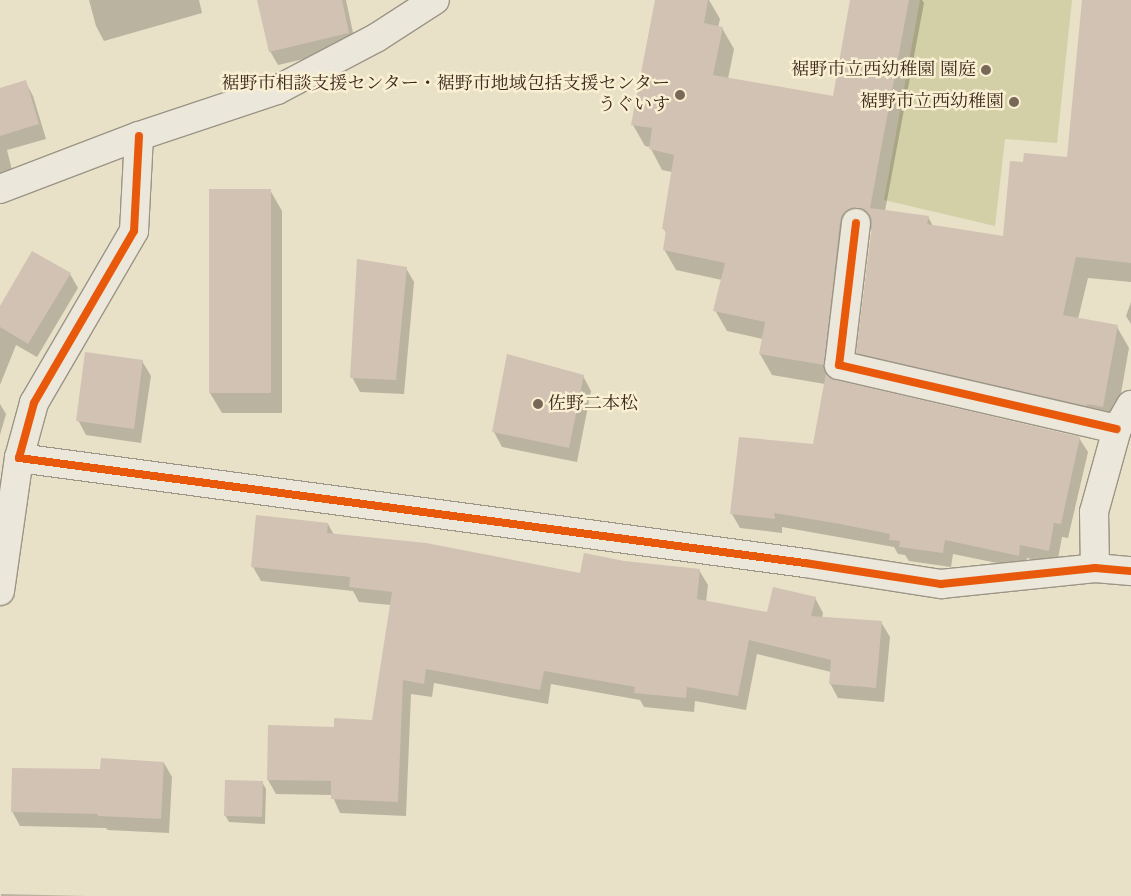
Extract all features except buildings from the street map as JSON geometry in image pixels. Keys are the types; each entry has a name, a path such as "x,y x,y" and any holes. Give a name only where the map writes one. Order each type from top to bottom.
{"street":[{"path":"0,189 139,136 277,90 376,38 435,0"},
{"path":"0,590 19,458 34,403 134,231 139,136"},
{"path":"856,224 839,365 1117,429"},
{"path":"1095,568 1094,512 1117,429 1131,405"},
{"path":"19,458 785,561 941,584 1095,568 1131,571"}],"shaded area":[{"name":"裾野市立西幼稚園 園庭","path":"920,0 1072,0 1057,143 1005,139 995,226 884,200"}],"cycle path":[{"path":"139,136 134,231 34,403 19,458 805,563 941,584 1095,568 1131,571"},
{"path":"856,223 839,365 1117,429"}],"place":[{"name":"裾野市立西幼稚園 園庭","path":"986,70"},
{"name":"裾野市相談支援センター・裾野市地域包括支援センター うぐいす","path":"680,95"},
{"name":"裾野市立西幼稚園","path":"1014,102"},
{"name":"佐野二本松","path":"538,404"}]}
